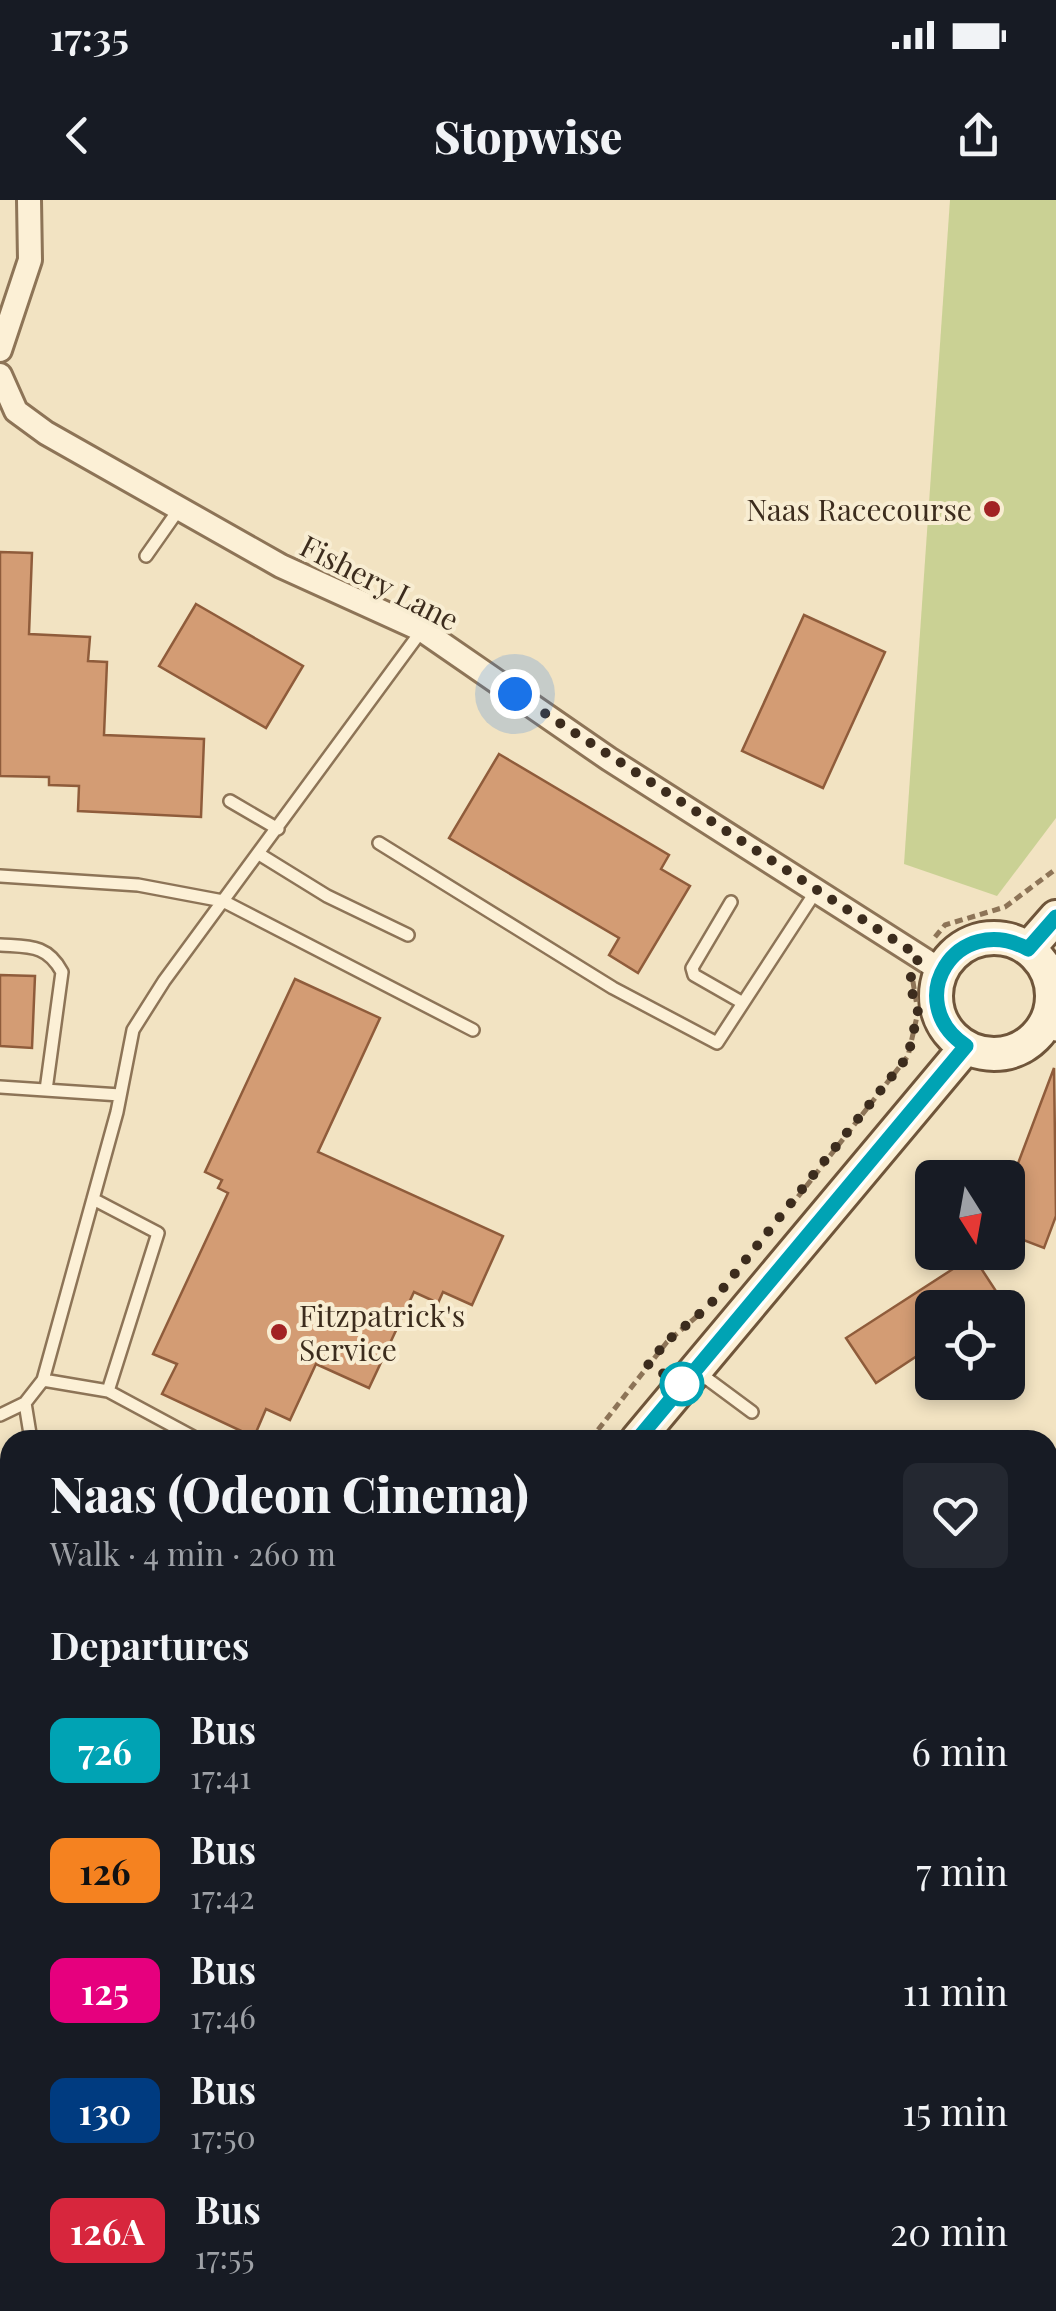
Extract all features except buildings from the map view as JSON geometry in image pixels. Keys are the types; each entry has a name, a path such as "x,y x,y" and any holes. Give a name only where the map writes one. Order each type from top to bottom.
{"main road":[{"path":"1028,949 1056,917"},
{"path":"1000,938 1028,949 1041,962 1050,982 1050,1031 1004,1053 966,1046 949,1032 940,1015 931,964 972,942 1000,938"},
{"path":"644,1430 966,1046"}],"street":[{"path":"0,350 30,260 29,200"},
{"name":"Fishery Lane","path":"2,384 16,410 46,433 281,566 422,630 609,759 931,964"}],"lane":[{"path":"146,556 179,509"},
{"path":"0,1415 25,1404 43,1380 120,1095 133,1030 422,630"},
{"path":"230,802 278,829"},
{"path":"379,844 613,988 717,1042 816,891"},
{"path":"259,854 327,896 408,935"},
{"path":"0,876 138,885 224,900 262,924 473,1030"},
{"path":"731,902 692,968 694,975 743,1003"},
{"path":"0,945 41,947 53,956 62,972 46,1090"},
{"path":"0,1087 120,1095"},
{"path":"92,1199 158,1233 108,1391"},
{"path":"694,1369 752,1412"},
{"path":"43,1380 108,1391 180,1430"},
{"path":"25,1404 29,1430"}],"path":[{"path":"788,1210 908,1056 918,1012 909,982 931,964 945,925 1005,907 1056,870"},
{"path":"598,1430 666,1342 709,1306"}],"green space":[{"name":"Naas Racecourse","path":"950,200 1056,200 1056,818 997,896 904,864"}],"bus line":[{"name":"726","path":"645,1430 966,1046 949,1032 936,996 949,960 972,942 987,939 1014,941 1028,949 1056,917"}],"place":[{"name":"Naas Racecourse","path":"992,509"},
{"name":"Fitzpatrick's Service","path":"279,1332"}],"route":[{"path":"515,694 609,759 919,956 909,982 918,1012 908,1056 709,1306 666,1342 648,1365 682,1384"}]}
